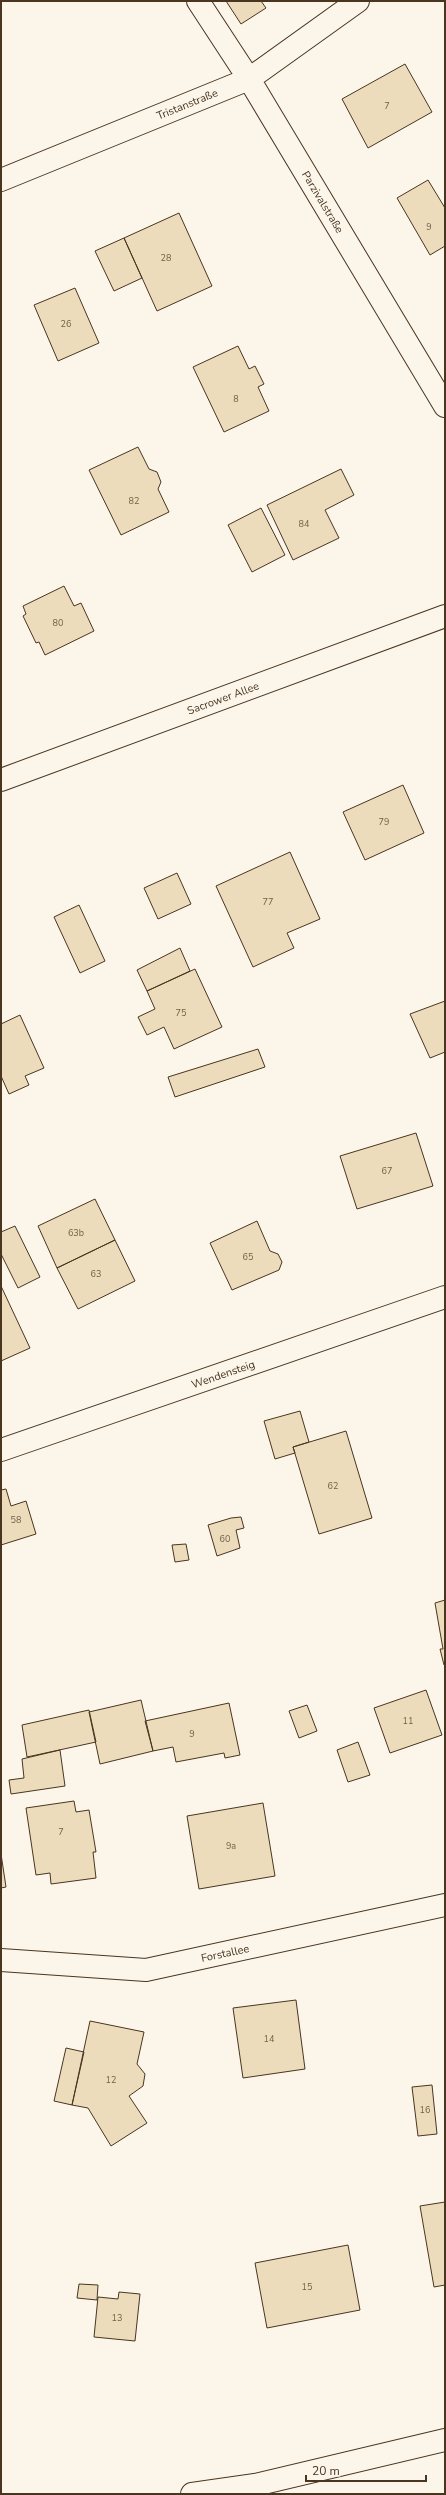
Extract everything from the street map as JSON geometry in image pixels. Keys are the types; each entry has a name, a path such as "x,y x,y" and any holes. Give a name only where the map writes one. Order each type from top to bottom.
{"street":[{"name":"Parzivalstraße","path":"198,1 249,79 445,406"},
{"name":"Tristanstraße","path":"1,180 249,79 358,1"},
{"name":"Sacrower Allee","path":"1,780 445,616"},
{"name":"Wendensteig","path":"1,1450 445,1297"},
{"name":"Forstallee","path":"1,1960 146,1970 445,1904"},
{"path":"192,2494 254,2490 445,2440"}],"building":[{"path":"226,1 261,1 266,8 241,24"},
{"path":"405,64 432,112 368,148 342,99"},
{"path":"428,180 445,208 445,246 430,255 397,198"},
{"path":"179,213 212,286 157,311 124,238"},
{"path":"124,238 142,278 114,291 95,251"},
{"path":"75,288 99,343 58,361 34,305"},
{"path":"238,346 249,369 255,366 264,384 258,387 269,411 224,432 193,367"},
{"path":"138,447 149,469 157,472 161,482 158,489 169,512 121,535 89,470"},
{"path":"341,469 354,495 325,510 339,538 293,560 267,505"},
{"path":"261,508 285,555 252,572 228,525"},
{"path":"64,586 74,606 81,603 94,631 45,655 39,642 36,643 23,616 26,614 23,606"},
{"path":"403,785 424,833 365,860 343,812"},
{"path":"290,852 320,919 287,933 294,948 253,967 216,886"},
{"path":"177,873 191,904 158,919 144,888"},
{"path":"79,905 105,961 80,973 54,917"},
{"path":"180,948 190,971 147,991 137,970"},
{"path":"195,969 222,1027 174,1049 164,1027 147,1035 138,1017 155,1009 147,991"},
{"path":"445,1001 445,1052 430,1058 410,1014"},
{"path":"20,1015 44,1068 25,1076 29,1085 9,1094 1,1076 1,1024"},
{"path":"258,1049 265,1067 175,1097 168,1077"},
{"path":"416,1133 433,1186 357,1209 340,1156"},
{"path":"95,1199 115,1240 57,1268 38,1226"},
{"path":"257,1221 270,1251 278,1254 282,1262 279,1270 232,1290 210,1243"},
{"path":"15,1226 40,1277 18,1288 1,1254 1,1232"},
{"path":"115,1240 135,1281 78,1309 57,1268"},
{"path":"1,1286 30,1348 1,1361"},
{"path":"300,1411 309,1442 293,1447 295,1453 275,1459 264,1421"},
{"path":"346,1431 372,1518 319,1534 293,1447"},
{"path":"6,1489 11,1506 26,1501 36,1534 1,1545 1,1490"},
{"path":"241,1517 244,1528 236,1530 240,1548 217,1556 208,1525 231,1518"},
{"path":"186,1544 189,1560 175,1562 172,1545"},
{"path":"445,1600 444,1665 440,1649 443,1649 435,1603"},
{"path":"426,1690 442,1735 390,1753 374,1708"},
{"path":"141,1700 153,1751 100,1764 89,1712"},
{"path":"229,1703 240,1755 225,1758 224,1753 176,1762 173,1747 153,1751 145,1721"},
{"path":"307,1705 317,1731 299,1738 289,1711"},
{"path":"89,1710 96,1742 27,1757 22,1725"},
{"path":"358,1742 370,1775 348,1782 337,1750"},
{"path":"60,1750 65,1786 11,1794 9,1780 24,1778 22,1759"},
{"path":"74,1801 76,1812 89,1810 96,1852 93,1852 96,1878 51,1884 50,1873 36,1875 26,1808"},
{"path":"263,1803 275,1876 199,1889 187,1816"},
{"path":"1,1854 6,1887 1,1888"},
{"path":"296,2000 305,2069 243,2078 233,2008"},
{"path":"90,2021 144,2032 137,2064 145,2074 143,2086 129,2096 147,2123 111,2146 88,2108 72,2105"},
{"path":"66,2048 84,2052 72,2105 54,2101"},
{"path":"432,2085 437,2134 418,2136 412,2087"},
{"path":"445,2202 445,2285 434,2287 420,2206"},
{"path":"348,2245 360,2310 267,2328 255,2263"},
{"path":"79,2284 98,2285 97,2300 77,2298"},
{"path":"119,2292 140,2294 135,2341 94,2337 98,2297 118,2299"}]}
